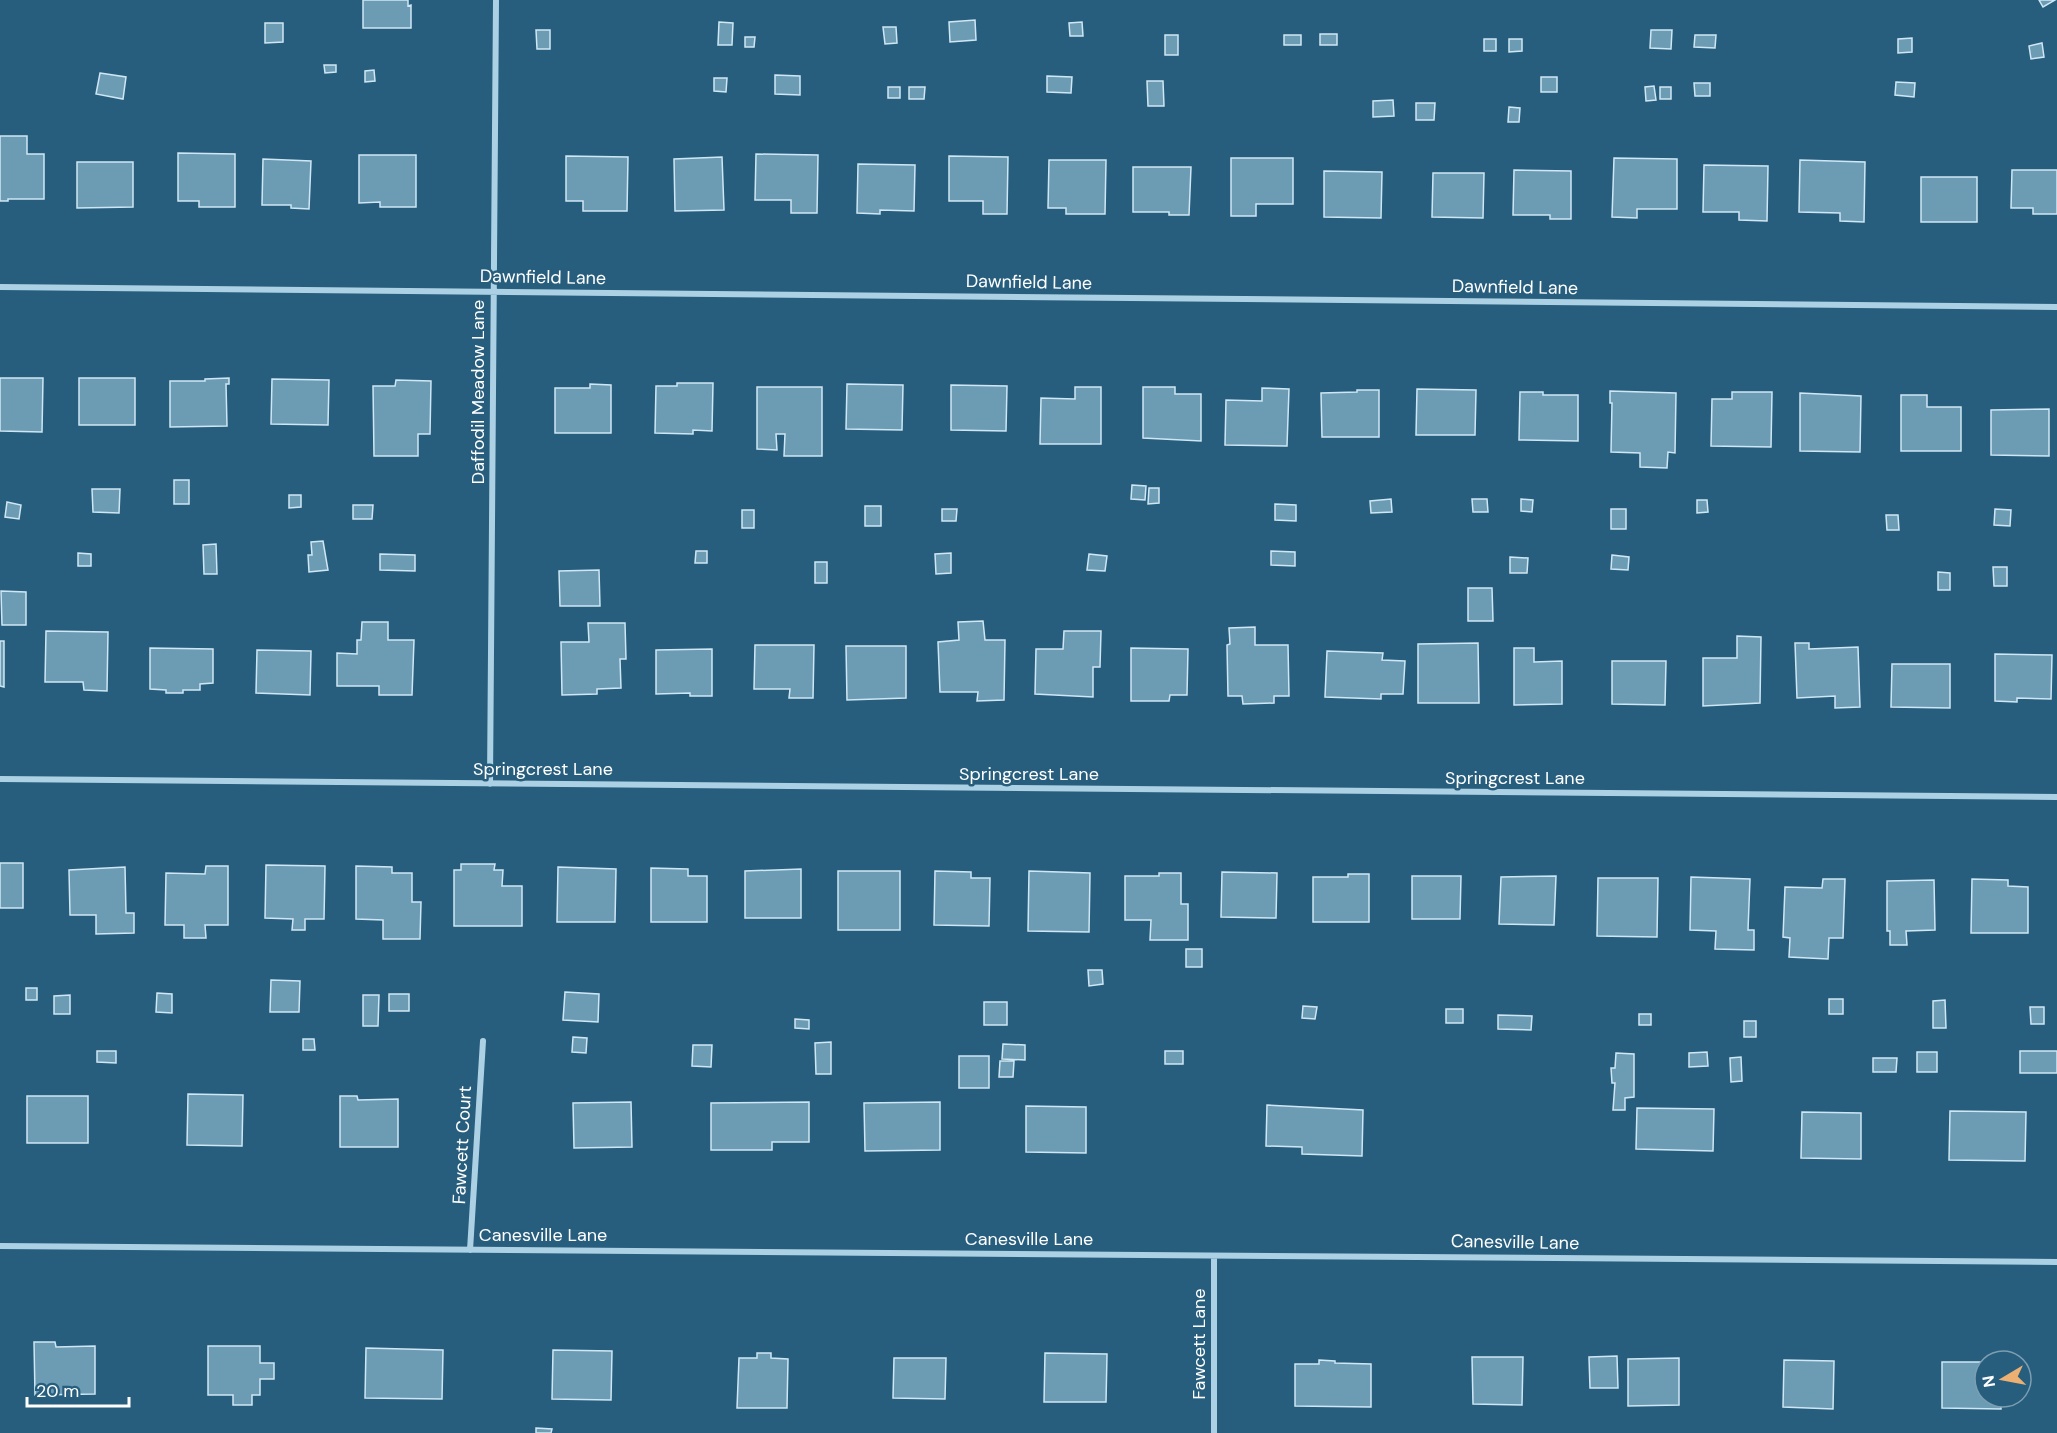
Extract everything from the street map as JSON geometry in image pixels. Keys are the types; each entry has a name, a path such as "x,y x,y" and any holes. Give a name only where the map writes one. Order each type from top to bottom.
{"street":[{"name":"Daffodil Meadow Lane","path":"490,784 496,0"},
{"name":"Dawnfield Lane","path":"0,286 2057,307"},
{"name":"Springcrest Lane","path":"0,779 2057,797"},
{"name":"Fawcett Court","path":"470,1250 483,1041"},
{"name":"Canesville Lane","path":"0,1246 2057,1262"},
{"name":"Fawcett Lane","path":"1214,1256 1214,1433"}],"building":[{"path":"363,0 408,0 408,6 411,5 411,28 363,28"},
{"path":"2039,0 2055,0 2043,7"},
{"path":"975,20 976,40 950,42 949,22"},
{"path":"719,22 733,23 732,45 718,45"},
{"path":"1082,22 1083,36 1070,36 1069,23"},
{"path":"265,23 283,23 283,42 265,43"},
{"path":"883,27 896,27 897,43 885,44"},
{"path":"536,30 550,30 550,49 537,49"},
{"path":"1651,30 1672,30 1671,49 1650,48"},
{"path":"1320,34 1337,34 1337,45 1320,45"},
{"path":"1165,35 1178,35 1178,55 1165,55"},
{"path":"1284,35 1301,35 1301,45 1284,45"},
{"path":"1695,35 1716,35 1715,48 1694,47"},
{"path":"745,37 755,37 754,47 745,47"},
{"path":"1912,38 1912,52 1898,53 1898,39"},
{"path":"1484,39 1496,39 1496,51 1484,51"},
{"path":"1509,39 1522,39 1522,51 1509,52"},
{"path":"2042,43 2044,57 2031,59 2029,46"},
{"path":"324,65 336,65 336,72 325,73"},
{"path":"374,70 375,81 365,82 365,71"},
{"path":"100,73 126,77 123,99 96,94"},
{"path":"775,75 800,76 800,95 775,94"},
{"path":"1047,76 1072,77 1071,93 1047,92"},
{"path":"1541,77 1557,77 1557,92 1541,92"},
{"path":"714,78 727,78 726,92 714,91"},
{"path":"1147,81 1163,81 1164,106 1148,106"},
{"path":"1896,82 1915,83 1914,97 1895,95"},
{"path":"1694,83 1710,83 1710,96 1695,96"},
{"path":"1654,86 1656,100 1646,101 1645,87"},
{"path":"888,87 900,87 900,98 888,98"},
{"path":"909,87 925,87 924,99 909,99"},
{"path":"1660,87 1671,87 1671,99 1660,99"},
{"path":"1393,100 1394,116 1373,117 1373,101"},
{"path":"1416,103 1435,103 1434,120 1416,120"},
{"path":"1509,107 1520,108 1519,122 1508,122"},
{"path":"0,136 27,136 27,154 44,154 44,199 0,201"},
{"path":"178,153 235,154 235,207 199,207 199,201 178,201"},
{"path":"756,154 818,155 817,213 791,213 791,200 755,200"},
{"path":"359,155 416,155 416,207 380,207 380,202 359,203"},
{"path":"566,156 628,157 627,211 583,211 583,201 566,201"},
{"path":"949,156 1008,157 1007,214 983,214 983,201 949,201"},
{"path":"722,157 724,210 675,211 674,159"},
{"path":"1231,158 1293,158 1293,204 1256,204 1256,216 1231,216"},
{"path":"1614,158 1677,159 1677,209 1637,209 1637,218 1612,217"},
{"path":"263,159 311,161 309,209 291,208 291,205 262,205"},
{"path":"1049,160 1106,160 1105,214 1066,214 1066,208 1048,208"},
{"path":"1800,160 1865,162 1864,222 1840,221 1840,213 1799,212"},
{"path":"77,162 133,162 133,207 77,208"},
{"path":"858,164 915,165 914,211 880,210 880,214 857,213"},
{"path":"1704,165 1768,166 1767,221 1739,220 1739,212 1703,212"},
{"path":"1133,167 1191,167 1189,215 1169,215 1169,212 1133,212"},
{"path":"1514,170 1571,171 1571,219 1550,219 1550,215 1513,215"},
{"path":"2012,170 2057,170 2057,214 2033,214 2033,208 2011,208"},
{"path":"1324,171 1382,172 1381,218 1324,217"},
{"path":"1433,173 1484,173 1483,218 1432,217"},
{"path":"1921,177 1977,177 1977,222 1921,222"},
{"path":"0,378 43,378 42,432 0,431"},
{"path":"79,378 135,378 135,425 79,425"},
{"path":"229,378 229,384 226,384 227,426 170,427 170,381"},
{"path":"272,379 329,380 328,425 271,424"},
{"path":"396,380 431,381 430,434 418,434 418,456 374,456 373,386 395,386"},
{"path":"677,383 713,383 712,431 693,430 693,434 655,433 656,386 677,386"},
{"path":"590,384 611,385 611,433 555,433 555,388 590,388"},
{"path":"847,384 903,385 902,430 846,429"},
{"path":"951,385 1007,386 1006,431 951,430"},
{"path":"757,387 822,387 822,456 784,456 785,434 776,434 777,450 757,449"},
{"path":"1075,387 1101,387 1101,444 1040,444 1041,398 1075,399"},
{"path":"1143,387 1175,387 1175,394 1201,394 1201,441 1143,438"},
{"path":"1262,388 1289,389 1287,446 1225,445 1226,400 1262,401"},
{"path":"1417,389 1476,390 1475,435 1416,435"},
{"path":"1357,390 1379,390 1379,437 1322,437 1321,393 1357,392"},
{"path":"1610,391 1676,393 1675,453 1668,452 1667,468 1640,467 1640,453 1611,452 1612,403 1610,403"},
{"path":"1520,392 1543,392 1543,395 1578,395 1578,441 1519,440"},
{"path":"1732,392 1772,392 1771,447 1711,446 1712,399 1732,399"},
{"path":"1800,393 1861,396 1860,452 1800,451"},
{"path":"1901,395 1927,395 1927,407 1961,407 1961,451 1901,451"},
{"path":"2049,409 2049,456 1991,455 1991,410"},
{"path":"174,480 189,480 189,504 174,504"},
{"path":"1132,485 1146,486 1145,500 1131,499"},
{"path":"1149,488 1159,488 1159,503 1148,504"},
{"path":"92,489 120,489 119,513 93,512"},
{"path":"289,495 301,495 301,507 289,508"},
{"path":"1391,499 1392,512 1371,513 1370,501"},
{"path":"1472,499 1487,499 1488,512 1473,512"},
{"path":"1521,499 1533,500 1532,512 1521,511"},
{"path":"1697,500 1707,500 1708,512 1697,513"},
{"path":"7,502 21,505 19,519 5,517"},
{"path":"1275,504 1296,505 1296,521 1275,520"},
{"path":"353,505 373,505 372,519 353,519"},
{"path":"865,506 881,506 881,526 865,526"},
{"path":"942,509 957,509 956,521 942,521"},
{"path":"1611,509 1626,509 1626,529 1611,529"},
{"path":"1995,509 2011,510 2010,526 1994,525"},
{"path":"742,510 754,510 754,528 742,528"},
{"path":"1886,515 1898,515 1899,530 1887,530"},
{"path":"323,541 328,570 309,572 308,555 312,555 311,542"},
{"path":"216,544 217,574 204,574 203,545"},
{"path":"696,551 707,551 707,563 695,563"},
{"path":"1271,551 1295,552 1295,566 1271,565"},
{"path":"78,553 91,554 91,566 78,566"},
{"path":"951,553 951,573 936,574 935,554"},
{"path":"380,554 415,555 415,571 380,570"},
{"path":"1089,554 1107,556 1105,571 1087,570"},
{"path":"1612,555 1629,557 1628,570 1611,569"},
{"path":"1510,557 1528,558 1527,573 1510,573"},
{"path":"815,562 827,562 827,583 815,583"},
{"path":"1993,567 2007,567 2007,586 1994,586"},
{"path":"599,570 600,606 560,606 559,571"},
{"path":"1938,572 1950,573 1950,590 1938,590"},
{"path":"1468,588 1492,588 1493,621 1468,621"},
{"path":"1,591 26,592 26,625 2,625"},
{"path":"983,621 985,640 1005,640 1004,700 977,701 978,692 940,692 938,642 959,640 958,622"},
{"path":"362,622 388,622 388,640 414,640 412,695 379,695 379,686 337,686 337,653 357,654 357,640 361,640"},
{"path":"588,623 625,623 626,659 620,659 621,688 597,689 597,694 562,695 561,642 589,642"},
{"path":"1255,627 1255,645 1288,645 1289,696 1274,696 1274,703 1243,704 1242,696 1228,696 1229,628"},
{"path":"46,631 108,632 107,691 84,690 83,682 45,682"},
{"path":"1064,631 1101,631 1100,667 1093,667 1093,697 1035,694 1036,649 1063,649"},
{"path":"1737,636 1761,637 1760,703 1703,706 1703,658 1737,658"},
{"path":"0,641 4,641 4,687 0,686"},
{"path":"1478,643 1479,703 1418,703 1418,644"},
{"path":"1795,643 1809,643 1809,649 1858,647 1860,707 1835,708 1835,696 1797,698"},
{"path":"755,645 814,645 813,698 789,698 790,689 754,689"},
{"path":"846,646 906,646 906,698 847,700"},
{"path":"150,648 213,649 213,683 200,684 200,690 183,690 183,693 166,693 166,690 150,689"},
{"path":"1131,648 1188,649 1187,695 1170,695 1169,701 1131,701"},
{"path":"1514,648 1534,648 1534,662 1562,661 1562,704 1514,705"},
{"path":"712,649 712,696 690,696 690,693 656,694 656,650"},
{"path":"257,650 311,651 310,695 256,693"},
{"path":"1327,651 1383,653 1382,660 1405,661 1403,694 1381,694 1381,699 1325,697"},
{"path":"1995,654 2052,655 2051,699 2017,698 2017,702 1995,701"},
{"path":"1612,661 1666,661 1665,705 1612,704"},
{"path":"1892,664 1950,664 1950,708 1891,707"},
{"path":"0,863 23,863 23,908 0,908"},
{"path":"461,864 495,864 494,870 503,870 502,886 522,886 522,926 454,926 454,870 461,870"},
{"path":"266,865 325,866 324,919 305,919 305,930 292,930 293,919 265,918"},
{"path":"206,866 228,866 228,925 205,925 206,938 184,938 184,925 165,925 166,873 205,874"},
{"path":"356,866 392,867 392,873 412,873 412,902 421,902 420,939 383,939 383,920 356,919"},
{"path":"125,867 126,913 134,913 134,933 96,934 96,915 70,915 69,870"},
{"path":"558,867 616,869 615,922 557,922"},
{"path":"651,868 688,869 688,876 707,876 707,922 651,922"},
{"path":"801,869 801,918 745,918 745,871"},
{"path":"838,871 900,871 900,930 838,930"},
{"path":"935,871 971,872 971,878 990,878 989,926 934,925"},
{"path":"1029,871 1090,873 1089,932 1028,931"},
{"path":"1222,872 1277,873 1276,918 1221,917"},
{"path":"1159,873 1181,873 1181,904 1188,904 1188,940 1150,940 1151,920 1125,920 1125,876 1159,876"},
{"path":"1348,874 1369,874 1369,922 1313,922 1313,877 1348,877"},
{"path":"1412,876 1461,876 1460,919 1412,919"},
{"path":"1556,876 1554,925 1499,924 1501,877"},
{"path":"1691,877 1750,879 1748,930 1754,930 1754,950 1715,949 1716,931 1690,930"},
{"path":"1598,878 1658,878 1657,937 1597,936"},
{"path":"1823,879 1845,879 1843,938 1829,938 1828,959 1789,957 1790,938 1783,937 1785,887 1822,888"},
{"path":"1972,879 2008,880 2008,886 2028,887 2028,933 1971,933"},
{"path":"1934,880 1935,930 1906,931 1907,945 1890,945 1890,931 1887,931 1887,881"},
{"path":"1186,949 1202,949 1202,967 1186,967"},
{"path":"1088,970 1102,970 1103,984 1089,986"},
{"path":"271,980 300,981 299,1012 270,1012"},
{"path":"26,988 37,988 37,1000 26,1000"},
{"path":"565,992 599,994 598,1022 563,1020"},
{"path":"157,993 172,994 172,1013 156,1012"},
{"path":"389,994 409,994 409,1011 389,1011"},
{"path":"70,995 70,1014 54,1014 54,996"},
{"path":"363,995 379,995 378,1026 363,1026"},
{"path":"1829,999 1843,999 1843,1014 1829,1014"},
{"path":"1945,1000 1946,1028 1933,1028 1933,1001"},
{"path":"984,1002 1007,1002 1007,1025 984,1025"},
{"path":"1303,1006 1317,1007 1315,1019 1302,1018"},
{"path":"2030,1007 2044,1007 2044,1024 2031,1024"},
{"path":"1446,1009 1463,1009 1463,1023 1446,1023"},
{"path":"1639,1014 1651,1014 1651,1025 1639,1025"},
{"path":"1498,1015 1532,1016 1531,1030 1498,1029"},
{"path":"795,1019 809,1020 809,1029 795,1028"},
{"path":"1744,1021 1756,1021 1756,1037 1744,1037"},
{"path":"573,1037 587,1038 586,1053 572,1052"},
{"path":"303,1039 314,1039 315,1050 303,1050"},
{"path":"831,1042 831,1074 816,1074 815,1043"},
{"path":"1003,1044 1025,1045 1025,1060 1002,1059"},
{"path":"693,1045 712,1045 711,1067 692,1066"},
{"path":"97,1051 116,1051 116,1063 97,1062"},
{"path":"1165,1051 1183,1051 1183,1064 1165,1064"},
{"path":"2020,1051 2057,1051 2057,1073 2020,1073"},
{"path":"1707,1052 1708,1066 1689,1067 1689,1053"},
{"path":"1917,1052 1937,1052 1937,1072 1917,1072"},
{"path":"1616,1053 1634,1054 1634,1097 1625,1098 1625,1110 1613,1110 1615,1083 1612,1083 1611,1068 1615,1068"},
{"path":"959,1056 989,1056 989,1088 959,1088"},
{"path":"1741,1057 1742,1081 1731,1082 1730,1058"},
{"path":"1873,1058 1897,1058 1896,1072 1873,1072"},
{"path":"1000,1061 1014,1061 1013,1077 999,1077"},
{"path":"188,1094 243,1095 242,1146 187,1145"},
{"path":"27,1096 88,1096 88,1143 27,1143"},
{"path":"340,1096 357,1096 358,1100 398,1099 398,1147 340,1147"},
{"path":"631,1102 632,1147 574,1148 573,1103"},
{"path":"809,1102 809,1142 772,1142 772,1150 711,1150 711,1103"},
{"path":"940,1102 940,1150 865,1151 864,1103"},
{"path":"1267,1105 1363,1110 1362,1156 1302,1154 1302,1147 1266,1146"},
{"path":"1026,1106 1086,1107 1086,1153 1026,1152"},
{"path":"1637,1108 1714,1109 1713,1151 1636,1149"},
{"path":"1950,1111 2026,1112 2025,1161 1949,1160"},
{"path":"1802,1112 1861,1113 1861,1159 1801,1158"},
{"path":"34,1342 55,1342 56,1347 95,1346 95,1394 35,1395"},
{"path":"208,1346 260,1346 260,1363 274,1363 274,1379 260,1379 260,1395 252,1395 252,1405 233,1405 233,1395 208,1395"},
{"path":"366,1348 443,1350 442,1399 365,1398"},
{"path":"553,1350 612,1351 611,1400 552,1399"},
{"path":"757,1353 771,1353 771,1358 788,1359 787,1408 737,1408 739,1358 757,1358"},
{"path":"1045,1353 1107,1354 1106,1402 1044,1402"},
{"path":"1617,1356 1618,1388 1590,1388 1589,1357"},
{"path":"1472,1357 1523,1357 1522,1405 1473,1404"},
{"path":"894,1358 946,1358 945,1399 893,1398"},
{"path":"1679,1358 1679,1405 1628,1406 1628,1359"},
{"path":"1319,1360 1371,1364 1371,1407 1295,1406 1295,1364 1319,1364"},
{"path":"1784,1360 1834,1361 1833,1409 1783,1407"},
{"path":"1942,1362 1973,1362 1973,1409 1942,1408"},
{"path":"536,1428 552,1429 551,1433 536,1433"}]}
